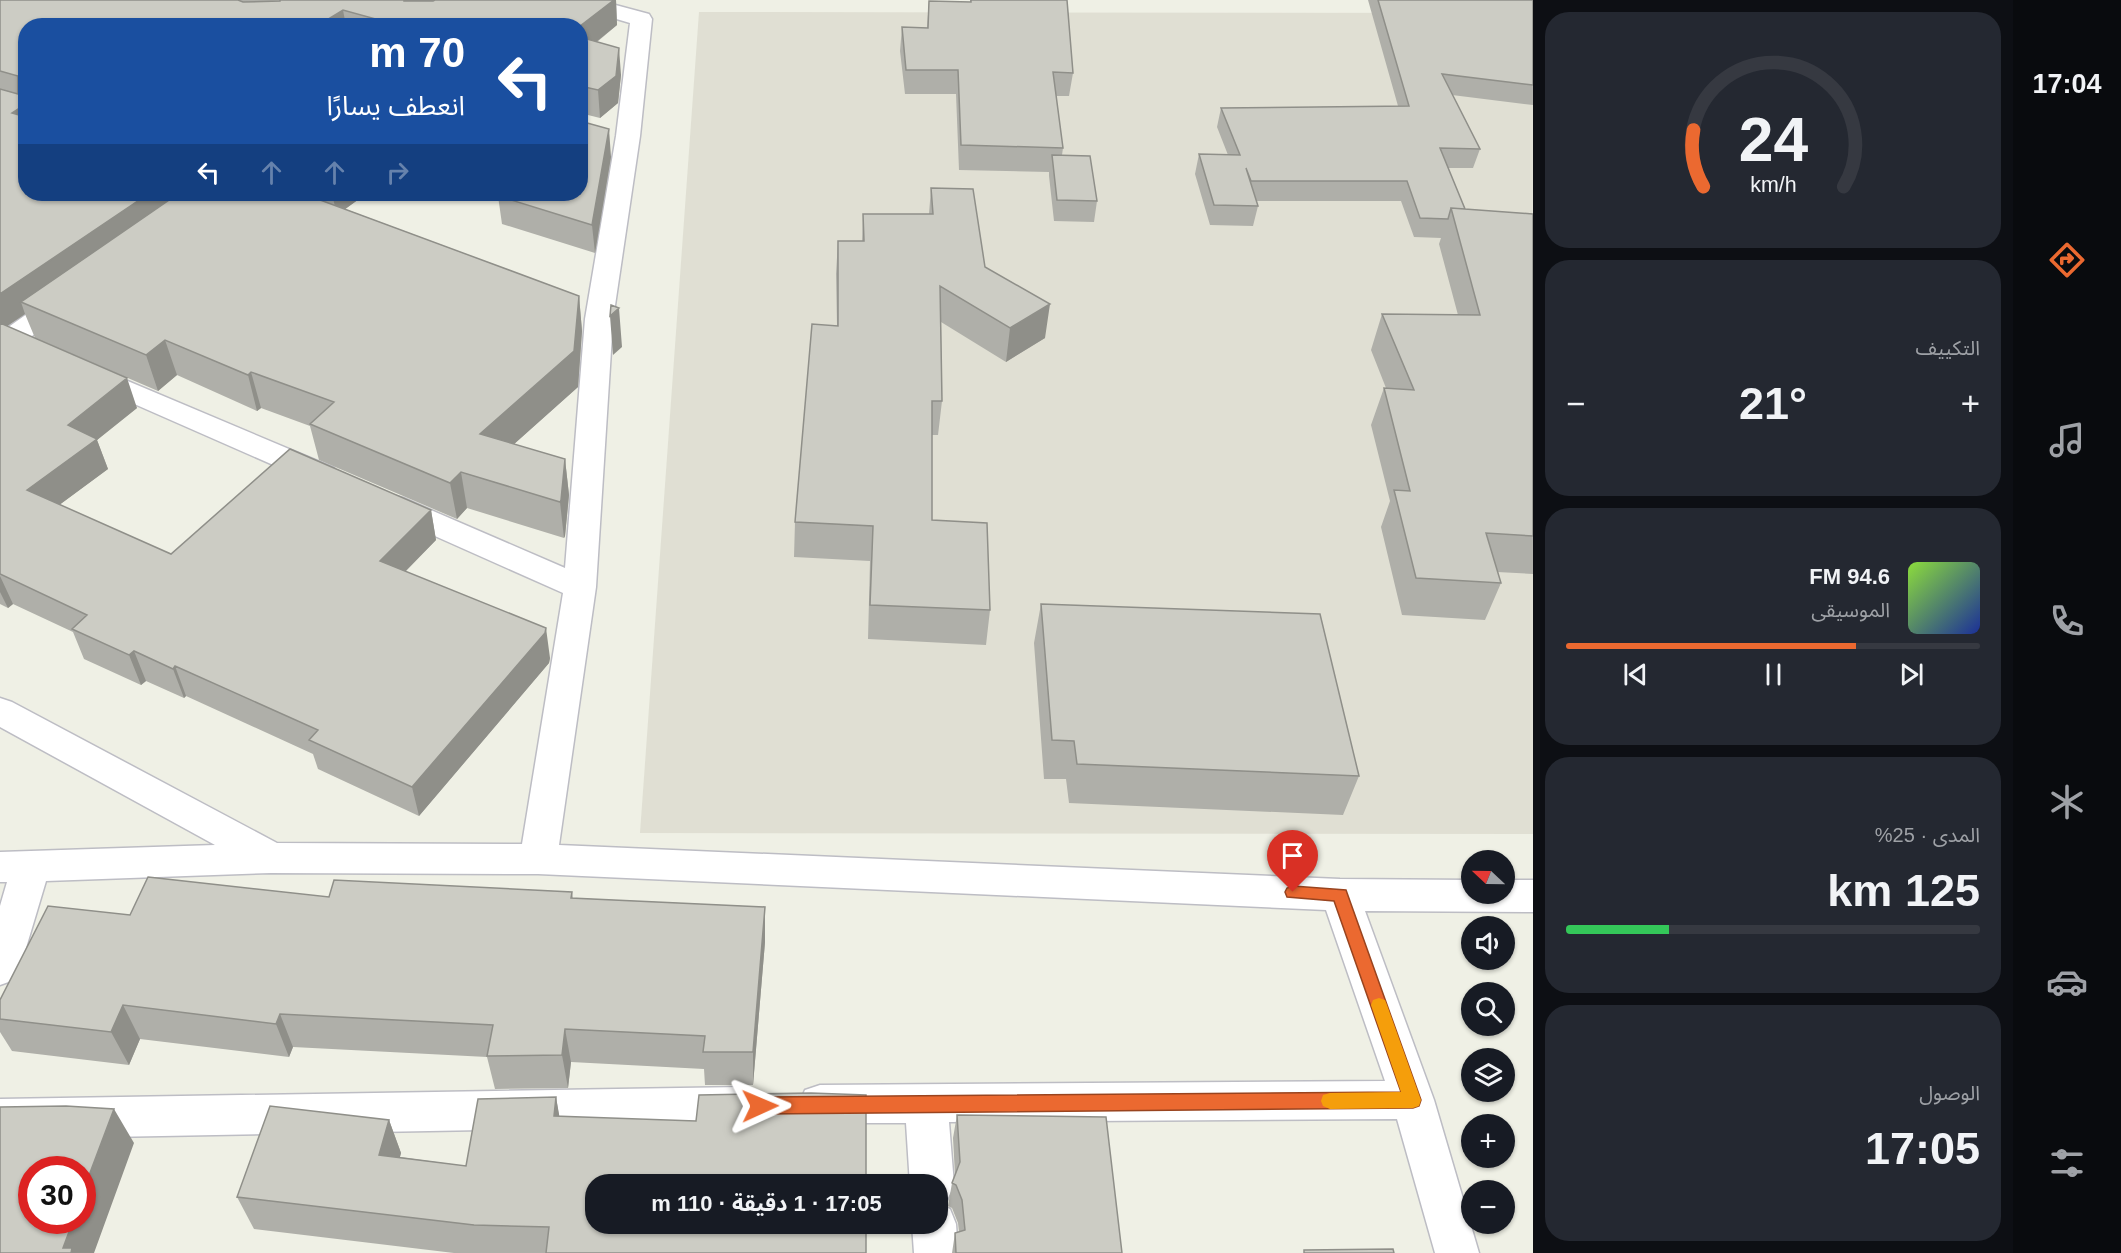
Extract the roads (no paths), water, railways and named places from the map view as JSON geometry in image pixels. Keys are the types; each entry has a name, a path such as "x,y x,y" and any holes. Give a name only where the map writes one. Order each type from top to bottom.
{"street":[{"path":"538,859 580,587 588,315 641,19 573,0"},
{"path":"5,343 85,286"},
{"path":"5,343 53,358 580,587"},
{"path":"0,711 271,858"},
{"path":"0,969 15,867 271,858 538,859 1340,895 1533,896"},
{"path":"1340,895 1413,1100 1457,1253"},
{"path":"0,1119 926,1102 1413,1100"},
{"path":"926,1102 931,1174"},
{"path":"935,1234 936,1253"}]}
